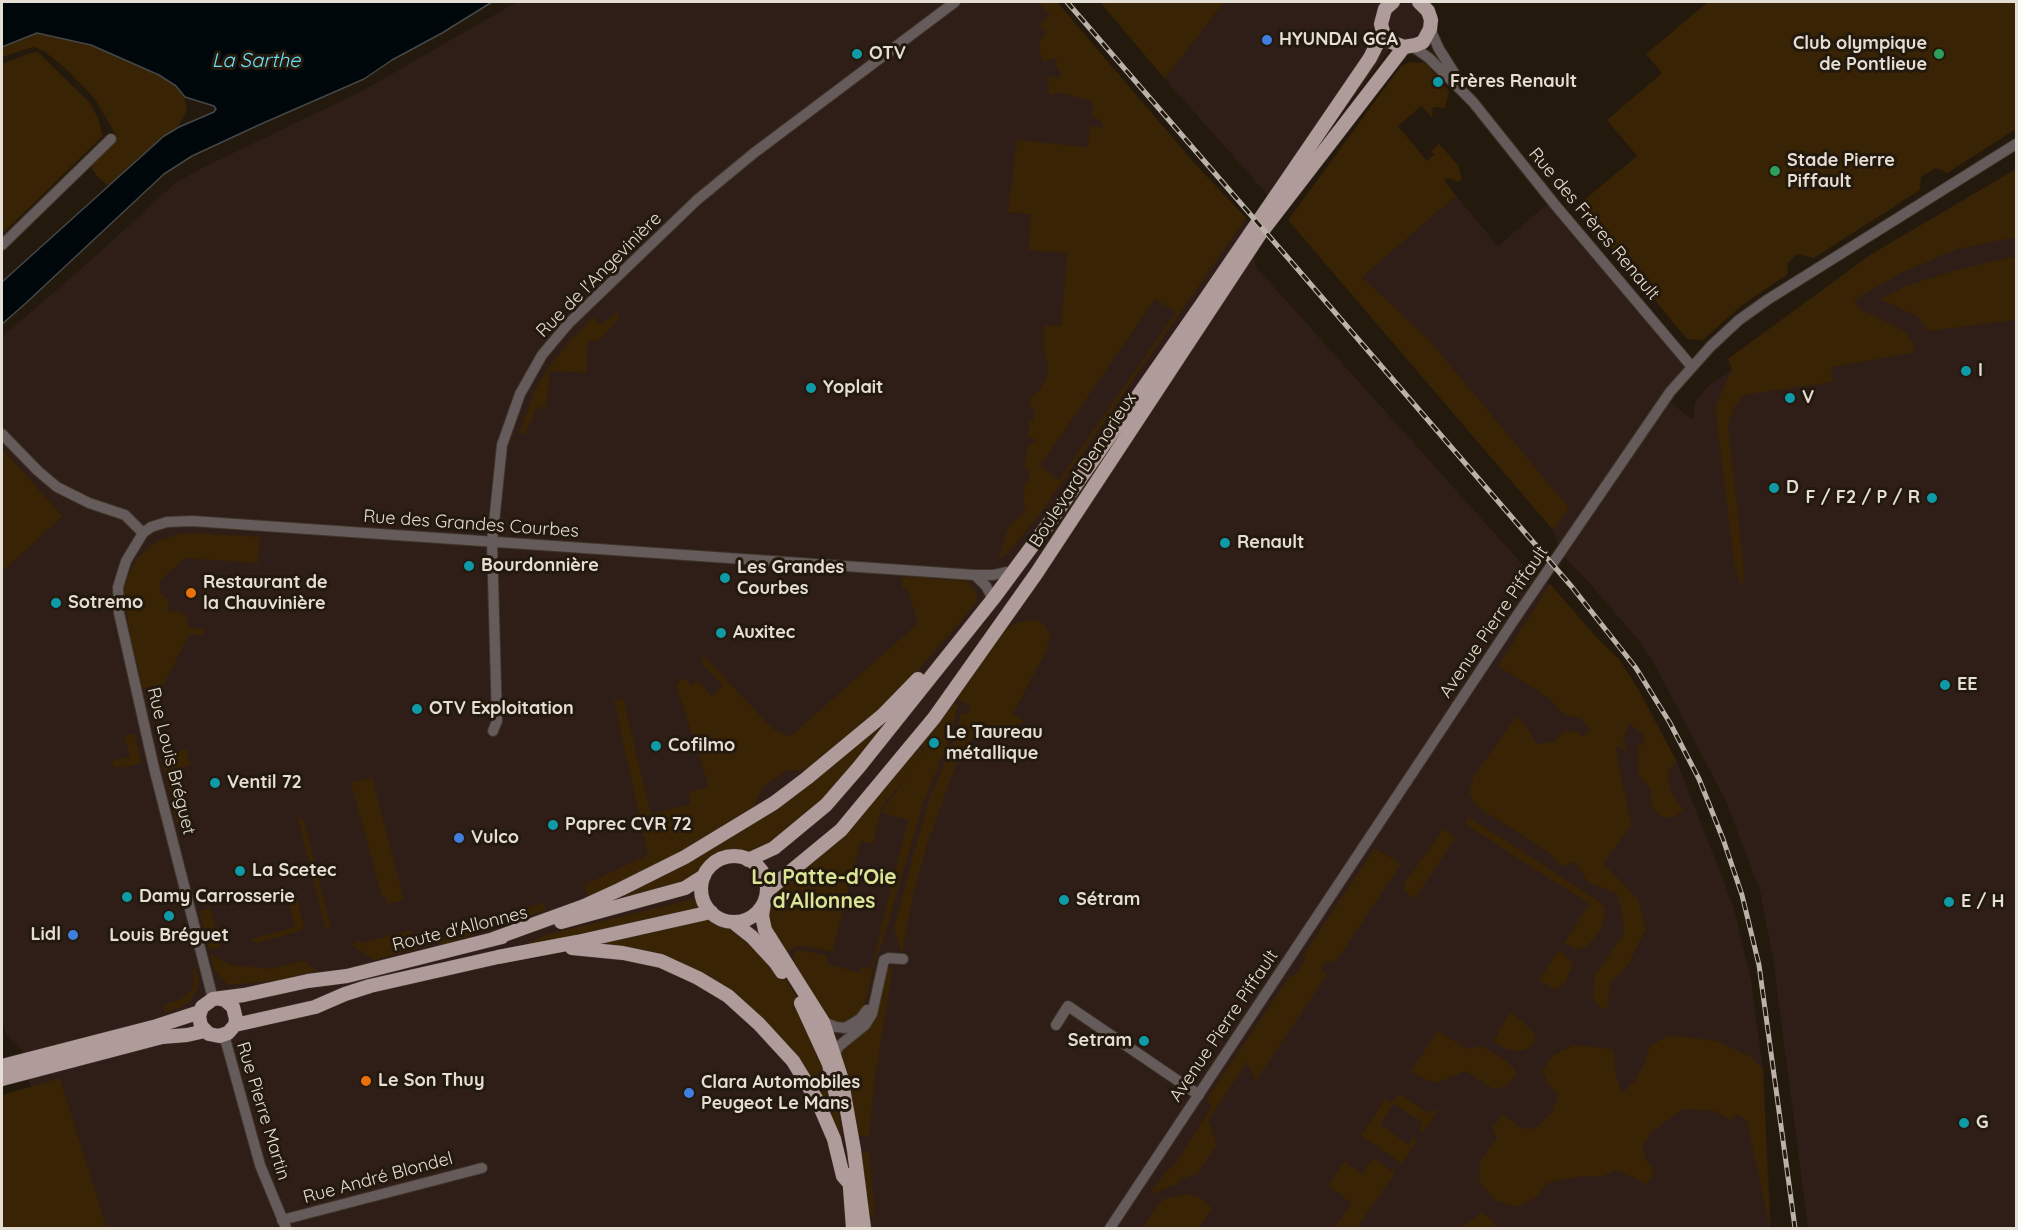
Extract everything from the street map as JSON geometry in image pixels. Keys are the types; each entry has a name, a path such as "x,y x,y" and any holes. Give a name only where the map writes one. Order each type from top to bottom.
{"main road":[{"path":"1393,2 1380,7 1383,32 1393,44 1408,47"},
{"path":"1427,5 1431,20 1430,30"},
{"name":"Boulevard Demorieux","path":"765,897 841,830 934,718 1036,574 1260,234 1408,47 1423,42 1430,30"},
{"name":"Boulevard Demorieux","path":"748,860 774,848 826,805 859,767 1047,526 1370,58 1383,32"},
{"path":"493,939 584,906 621,889 685,856 774,803 883,715 909,690 992,596 1006,572 1047,526"},
{"path":"765,897 756,913 746,920 733,922 721,919 706,905 701,892 704,876 715,862 736,856 748,860 763,872 765,897 762,916 765,930 823,1022 842,1077 864,1228"},
{"name":"Route d'Allonnes","path":"217,999 308,981 347,976 685,888 704,876"},
{"name":"Route d'Allonnes","path":"224,1035 235,1025 315,1007 370,986 711,912"},
{"path":"733,922 752,937 776,963 806,1012 829,1064 849,1183 853,1228"},
{"path":"540,949 571,947 623,953 661,962 698,978 728,996 759,1024 793,1061 818,1102 834,1139 843,1176 849,1183"},
{"path":"224,1035 214,1035 205,1031 199,1021 200,1012 205,1004 217,999 225,1000 233,1007 236,1016 235,1025"},
{"path":"2,1066 157,1026 200,1012"},
{"path":"2,1079 162,1037 205,1031"}],"street":[{"name":"Rue de l'Angevinière","path":"493,731 497,721 492,542 502,445 520,394 542,355 568,324 697,200 746,160 955,2"},
{"name":"Rue des Frères Renault","path":"1430,30 1439,49 1473,102 1556,206 1692,367"},
{"name":"Rue des Frères Renault","path":"1408,47 1429,58 1473,102"},
{"path":"2,245 111,139"},
{"name":"Avenue Pierre Piffault","path":"1110,1228 1516,617 1666,399 1692,367 1739,320 1767,300 2016,144"},
{"path":"2,434 57,487 90,503 125,515 143,533"},
{"name":"Rue des Grandes Courbes","path":"143,533 159,524 178,521 975,575 1006,572"},
{"name":"Rue Louis Bréguet","path":"143,533 126,561 118,587 119,613 154,768 217,999"},
{"path":"975,575 992,596"},
{"path":"834,1055 843,1042 868,1020 874,1008 884,960 903,959"},
{"path":"823,1022 839,1028 852,1025 864,1015 877,988"},
{"path":"1056,1025 1068,1006 1199,1095"},
{"name":"Rue Pierre Martin","path":"224,1035 257,1155 284,1224"},
{"name":"Rue André Blondel","path":"284,1224 482,1168"}],"shaded area":[{"path":"517,2 1057,2 1196,165 1246,218 1256,267 1532,575 1550,584 1598,639 1619,659 1638,689 1676,760 1733,905 1751,980 1763,1069 1771,1228 107,1228 60,1079 31,1087 22,1051 6,1034 2,1019 2,572 63,516 2,449 2,337 89,262 175,183 362,91"},
{"path":"1039,2 1057,2 1196,165 1246,218 1042,511 1006,555 998,559 1009,526 1029,507 1023,506 1025,482 1029,482 1029,470 1025,470 1027,446 1037,440 1028,437 1029,421 1033,421 1034,408 1030,408 1031,398 1047,377 1048,364 1043,350 1044,326 1061,326 1067,253 1028,250 1031,214 1008,212 1017,140 1088,147 1090,126 1103,128 1101,122 1091,115 1093,102 1063,93 1049,95 1048,78 1050,76 1060,79 1060,73 1055,63 1058,57 1043,62 1040,52 1040,42 1045,32 1040,25 1049,14","holes":["1155,299 1176,312 1059,480 1040,466"]},
{"path":"1100,2 1224,2 1165,79"},
{"path":"1224,2 1419,2 1424,5 1428,36 1393,44 1275,205 1165,79"},
{"name":"Stade Pierre Piffault","path":"1708,2 2016,2 2016,129 1947,173 1936,168 1921,177 1920,190 1814,258 1797,254 1787,264 1788,274 1741,306 1703,340 1687,339 1577,206 1637,156 1607,120 1662,73 1646,54"},
{"path":"34,33 91,45 159,75 183,92 187,110 178,126 109,186 97,176 89,164 117,137 95,99 65,68 44,51 34,47 2,57 2,47"},
{"path":"38,52 90,103 98,118 103,136 2,234 2,64"},
{"path":"1410,62 1426,63 1449,91 1445,108 1433,107 1432,117 1421,106 1398,126 1427,161 1434,155 1431,151 1439,144 1458,165 1462,180 1457,182 1449,178 1444,180 1456,196 1362,277 1431,342 1569,508 1553,530 1288,220 1401,66"},
{"path":"2016,169 2016,1228 1808,1228 1773,958 1760,891 1726,801 1656,667 1640,642 1585,578 1560,553 1553,530 1362,276 1456,196 1498,246 1552,200 1692,367 1666,399 1693,420 1695,403 1706,388 1732,369 1728,359 1870,255"},
{"path":"2016,169 2016,237 1958,249 1903,272 1854,300 1860,309 1904,331 1913,343 1914,353 1831,367 1833,382 1744,395 1734,408 1728,425 1744,569 1743,588 1735,570 1715,407 1732,369 1728,359 1870,255"},
{"path":"2016,256 2016,320 1928,331 1917,316 1880,299 1908,285 1960,269"},
{"path":"619,312 619,318 599,341 588,341 587,373 550,371 546,408 537,407 525,434 519,434 534,392 549,367 568,343 593,317 600,325"},
{"path":"2,449 63,516 2,572"},
{"path":"179,534 260,537 258,563 185,558 160,581 160,592 169,601 168,611 188,615 188,628 204,629 203,635 189,635 160,692 152,694 143,688 130,636 124,591 129,573 137,558 156,542"},
{"path":"902,578 965,581 971,584 977,594 977,602 896,696 807,771 788,770 763,787 753,807 694,844 619,884 588,896 584,885 648,855 614,700 623,699 651,814 691,804 688,792 709,787 676,685 680,680 684,678 691,685 697,680 712,696 723,686 700,661 704,656 772,728 786,736 793,734 914,627 917,618 907,588 902,590"},
{"path":"1550,584 1598,639 1619,659 1638,689 1676,760 1668,773 1669,788 1683,810 1674,818 1661,817 1651,804 1651,790 1639,775 1638,744 1643,745 1644,735 1629,723 1623,738 1628,752 1616,746 1632,825 1603,863 1638,899 1646,929 1628,965 1610,983 1608,1006 1602,1010 1593,998 1595,975 1624,933 1622,910 1616,893 1588,882 1575,862 1561,866 1549,853 1475,805 1469,791 1474,776 1516,717 1525,724 1536,744 1554,742 1564,731 1578,732 1583,737 1590,729 1582,719 1563,714 1550,699 1498,666"},
{"path":"1040,621 1050,635 1047,649 1013,714 1023,720 1021,724 982,729 960,753 927,845 914,892 902,954 894,928 928,802 956,736 961,713 969,714 970,705 950,696 994,635 1017,623"},
{"path":"909,690 859,767 774,848 742,857 722,859 711,866 704,876 532,924 584,905 774,803"},
{"path":"951,700 958,705 951,735 924,801 881,947 876,957 863,1010 844,1023 827,1019 795,966 793,958 795,952 799,950 827,955 827,964 860,973 862,966 871,968 908,820 882,813 918,762 882,807 873,844 861,841 832,952 805,946 794,947 787,955 765,930 766,897 841,830 918,743 922,750 922,757 924,749 920,739"},
{"path":"134,733 142,763 114,768 112,761 130,756 124,736"},
{"path":"186,749 190,765 176,769 190,822 177,825 162,763 165,757 172,752"},
{"path":"372,777 404,900 388,904 385,896 382,896 351,783"},
{"path":"298,817 305,824 331,928 325,929"},
{"path":"1469,817 1600,902 1604,908 1605,917 1592,941 1578,950 1564,943 1589,904 1465,824"},
{"path":"1443,829 1456,837 1414,899 1404,889 1405,883"},
{"path":"1375,848 1401,864 1335,963 1328,960 1321,970 1327,974 1256,1081 1247,1062 1208,1120 1217,1144 1198,1173 1182,1179 1176,1185 1150,1194 1164,1174 1177,1162 1212,1106 1206,1100 1290,976 1295,975 1305,960 1304,954"},
{"path":"285,890 296,895 304,928 257,943 248,940 295,927"},
{"path":"702,897 711,912 727,921 776,963 806,1012 836,1098 849,1183 793,1061 698,978 623,953 523,946 545,935"},
{"path":"544,902 546,910 440,946 440,941"},
{"path":"210,908 221,947 209,950 199,911"},
{"path":"411,930 417,949 374,960 352,945 357,940 361,943"},
{"path":"1559,950 1572,962 1572,968 1565,982 1558,989 1554,989 1539,980"},
{"path":"210,954 231,965 272,969 303,960 317,971 273,981 228,985 214,969"},
{"path":"893,966 874,1085 869,1137 860,1136 854,1127 840,1057 887,970"},
{"path":"196,968 199,980 197,990 190,1001 182,1007 165,1013 163,1005 181,999 192,990 193,970"},
{"path":"1510,1013 1524,1022 1533,1033 1535,1040 1532,1046 1517,1051 1506,1049 1493,1041"},
{"path":"1438,1031 1463,1047 1471,1049 1478,1046 1484,1047 1505,1060 1514,1068 1516,1075 1506,1086 1500,1088 1492,1088 1466,1071 1440,1082 1431,1082 1418,1076 1411,1071"},
{"path":"1668,1035 1716,1041 1750,1056 1763,1069 1770,1228 1747,1121 1737,1114 1730,1120 1715,1111 1684,1109 1652,1131 1642,1146 1646,1159 1654,1172 1646,1185 1615,1170 1604,1176 1575,1177 1548,1183 1535,1198 1515,1207 1495,1200 1479,1181 1480,1162 1497,1138 1493,1127 1503,1114 1521,1128 1535,1129 1552,1112 1558,1095 1542,1071 1553,1055 1574,1045 1613,1049 1616,1075 1622,1093 1635,1081 1645,1062 1649,1047"},
{"path":"60,1078 107,1228 2,1228 2,1095"},
{"path":"1400,1094 1430,1114 1434,1109 1437,1112 1423,1132 1419,1129 1423,1123 1394,1104 1380,1124 1409,1145 1413,1138 1417,1140 1402,1164 1361,1136 1385,1099 1392,1103"},
{"path":"869,1151 875,1219 865,1204 858,1162 861,1153"},
{"path":"1373,1158 1395,1173 1357,1228 1335,1228 1352,1203 1328,1186 1344,1162 1362,1174"},
{"path":"1189,1194 1200,1198 1212,1208 1199,1228 1145,1228 1146,1222 1157,1205 1166,1198"},
{"path":"1482,1212 1491,1219 1496,1228 1461,1228"}],"water":[{"name":"La Sarthe","path":"2,2 492,2 392,60 364,79 192,156 164,174 2,324 2,282 164,136 216,109 214,106 185,97 176,86 159,75 91,45 37,33 2,47"}],"railway":[{"path":"1067,2 1572,587 1636,668 1670,723 1699,779 1742,895 1759,965 1795,1228"}],"place":[{"name":"HYUNDAI GCA","path":"1267,40"},
{"name":"OTV","path":"857,54"},
{"name":"Club olympique de Pontlieue","path":"1939,54"},
{"name":"Frères Renault","path":"1438,82"},
{"name":"Stade Pierre Piffault","path":"1775,171"},
{"name":"I","path":"1966,371"},
{"name":"Yoplait","path":"811,388"},
{"name":"V","path":"1790,398"},
{"name":"D","path":"1774,488"},
{"name":"F / F2 / P / R","path":"1932,498"},
{"name":"Renault","path":"1225,543"},
{"name":"Bourdonnière","path":"469,566"},
{"name":"Les Grandes Courbes","path":"725,578"},
{"name":"Restaurant de la Chauvinière","path":"191,593"},
{"name":"Sotremo","path":"56,603"},
{"name":"Auxitec","path":"721,633"},
{"name":"EE","path":"1945,685"},
{"name":"OTV Exploitation","path":"417,709"},
{"name":"Le Taureau métallique","path":"934,743"},
{"name":"Cofilmo","path":"656,746"},
{"name":"Ventil 72","path":"215,783"},
{"name":"Paprec CVR 72","path":"553,825"},
{"name":"Vulco","path":"459,838"},
{"name":"La Scetec","path":"240,871"},
{"name":"Damy Carrosserie","path":"127,897"},
{"name":"Sétram","path":"1064,900"},
{"name":"E / H","path":"1949,902"},
{"name":"Louis Bréguet","path":"169,916"},
{"name":"Lidl","path":"73,935"},
{"name":"Setram","path":"1144,1041"},
{"name":"Le Son Thuy","path":"366,1081"},
{"name":"Clara Automobiles Peugeot Le Mans","path":"689,1093"},
{"name":"G","path":"1964,1123"}],"district":[{"name":"La Patte-d'Oie d'Allonnes","path":"824,890"}]}
